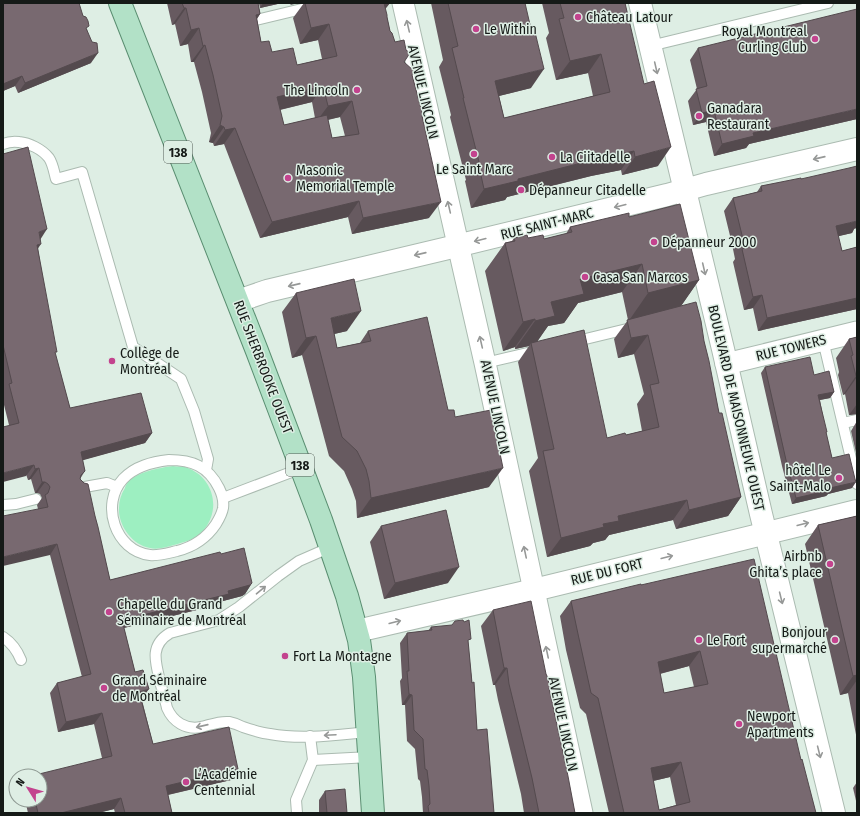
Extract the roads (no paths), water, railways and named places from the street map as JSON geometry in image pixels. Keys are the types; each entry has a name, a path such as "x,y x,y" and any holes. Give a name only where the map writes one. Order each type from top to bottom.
{"main road":[{"name":"RUE SHERBROOKE OUEST","path":"120,3 238,301 302,468 347,596 361,650 373,813"}],"street":[{"name":"AVENUE LINCOLN","path":"403,3 485,362 582,813"},
{"name":"BOULEVARD DE MAISONNEUVE OUEST","path":"636,5 650,46 685,190 707,308 726,364 834,813"},
{"name":"RUE SAINT-MARC","path":"238,301 267,291 857,148"},
{"name":"RUE TOWERS","path":"726,364 857,332"},
{"name":"RUE DU FORT","path":"357,631 534,590 857,511"}],"lane":[{"path":"252,3 256,20 328,3"},
{"path":"650,46 828,3"},
{"path":"3,144 19,142 28,144 43,152 52,164 56,179 82,172 133,348 181,379 194,411 208,458 206,470"},
{"path":"564,345 637,326"},
{"path":"823,340 857,484"},
{"path":"485,362 543,350"},
{"path":"843,423 857,420"},
{"path":"157,461 184,461 206,470 216,482 223,498 224,505 221,516 211,531 195,544 185,549 164,554 149,555 128,545 115,528 112,516 112,506 117,487 132,471 143,465 157,461"},
{"path":"223,498 302,468"},
{"path":"79,488 107,483 117,487"},
{"path":"3,505 16,504 36,499"},
{"path":"331,547 299,561 239,607 219,620 170,633 159,644 155,654 156,664 167,708 172,718 180,724 190,728 196,728 218,722 230,722 245,728 292,737 368,732"},
{"path":"3,637 12,644 21,660"},
{"path":"297,813 296,800 313,760 310,736"},
{"path":"313,760 370,757"}],"place":[{"name":"Château Latour","path":"578,17"},
{"name":"Le Within","path":"476,29"},
{"name":"Royal Montreal Curling Club","path":"815,39"},
{"name":"The Lincoln","path":"357,90"},
{"name":"Ganadara Restaurant","path":"699,116"},
{"name":"Le Saint Marc","path":"474,154"},
{"name":"La Ciitadelle","path":"552,157"},
{"name":"Masonic Memorial Temple","path":"288,178"},
{"name":"Dépanneur Citadelle","path":"521,190"},
{"name":"Dépanneur 2000","path":"654,242"},
{"name":"Casa San Marcos","path":"585,277"},
{"name":"Collège de Montréal","path":"112,361"},
{"name":"hôtel Le Saint-Malo","path":"839,478"},
{"name":"Airbnb Ghita’s place","path":"830,564"},
{"name":"Chapelle du Grand Séminaire de Montréal","path":"109,612"},
{"name":"Le Fort","path":"699,640"},
{"name":"Bonjour supermarché","path":"835,640"},
{"name":"Fort La Montagne","path":"285,656"},
{"name":"Grand Séminaire de Montréal","path":"104,688"},
{"name":"Newport Apartments","path":"739,724"},
{"name":"L’Académie Centennial","path":"186,782"}]}
